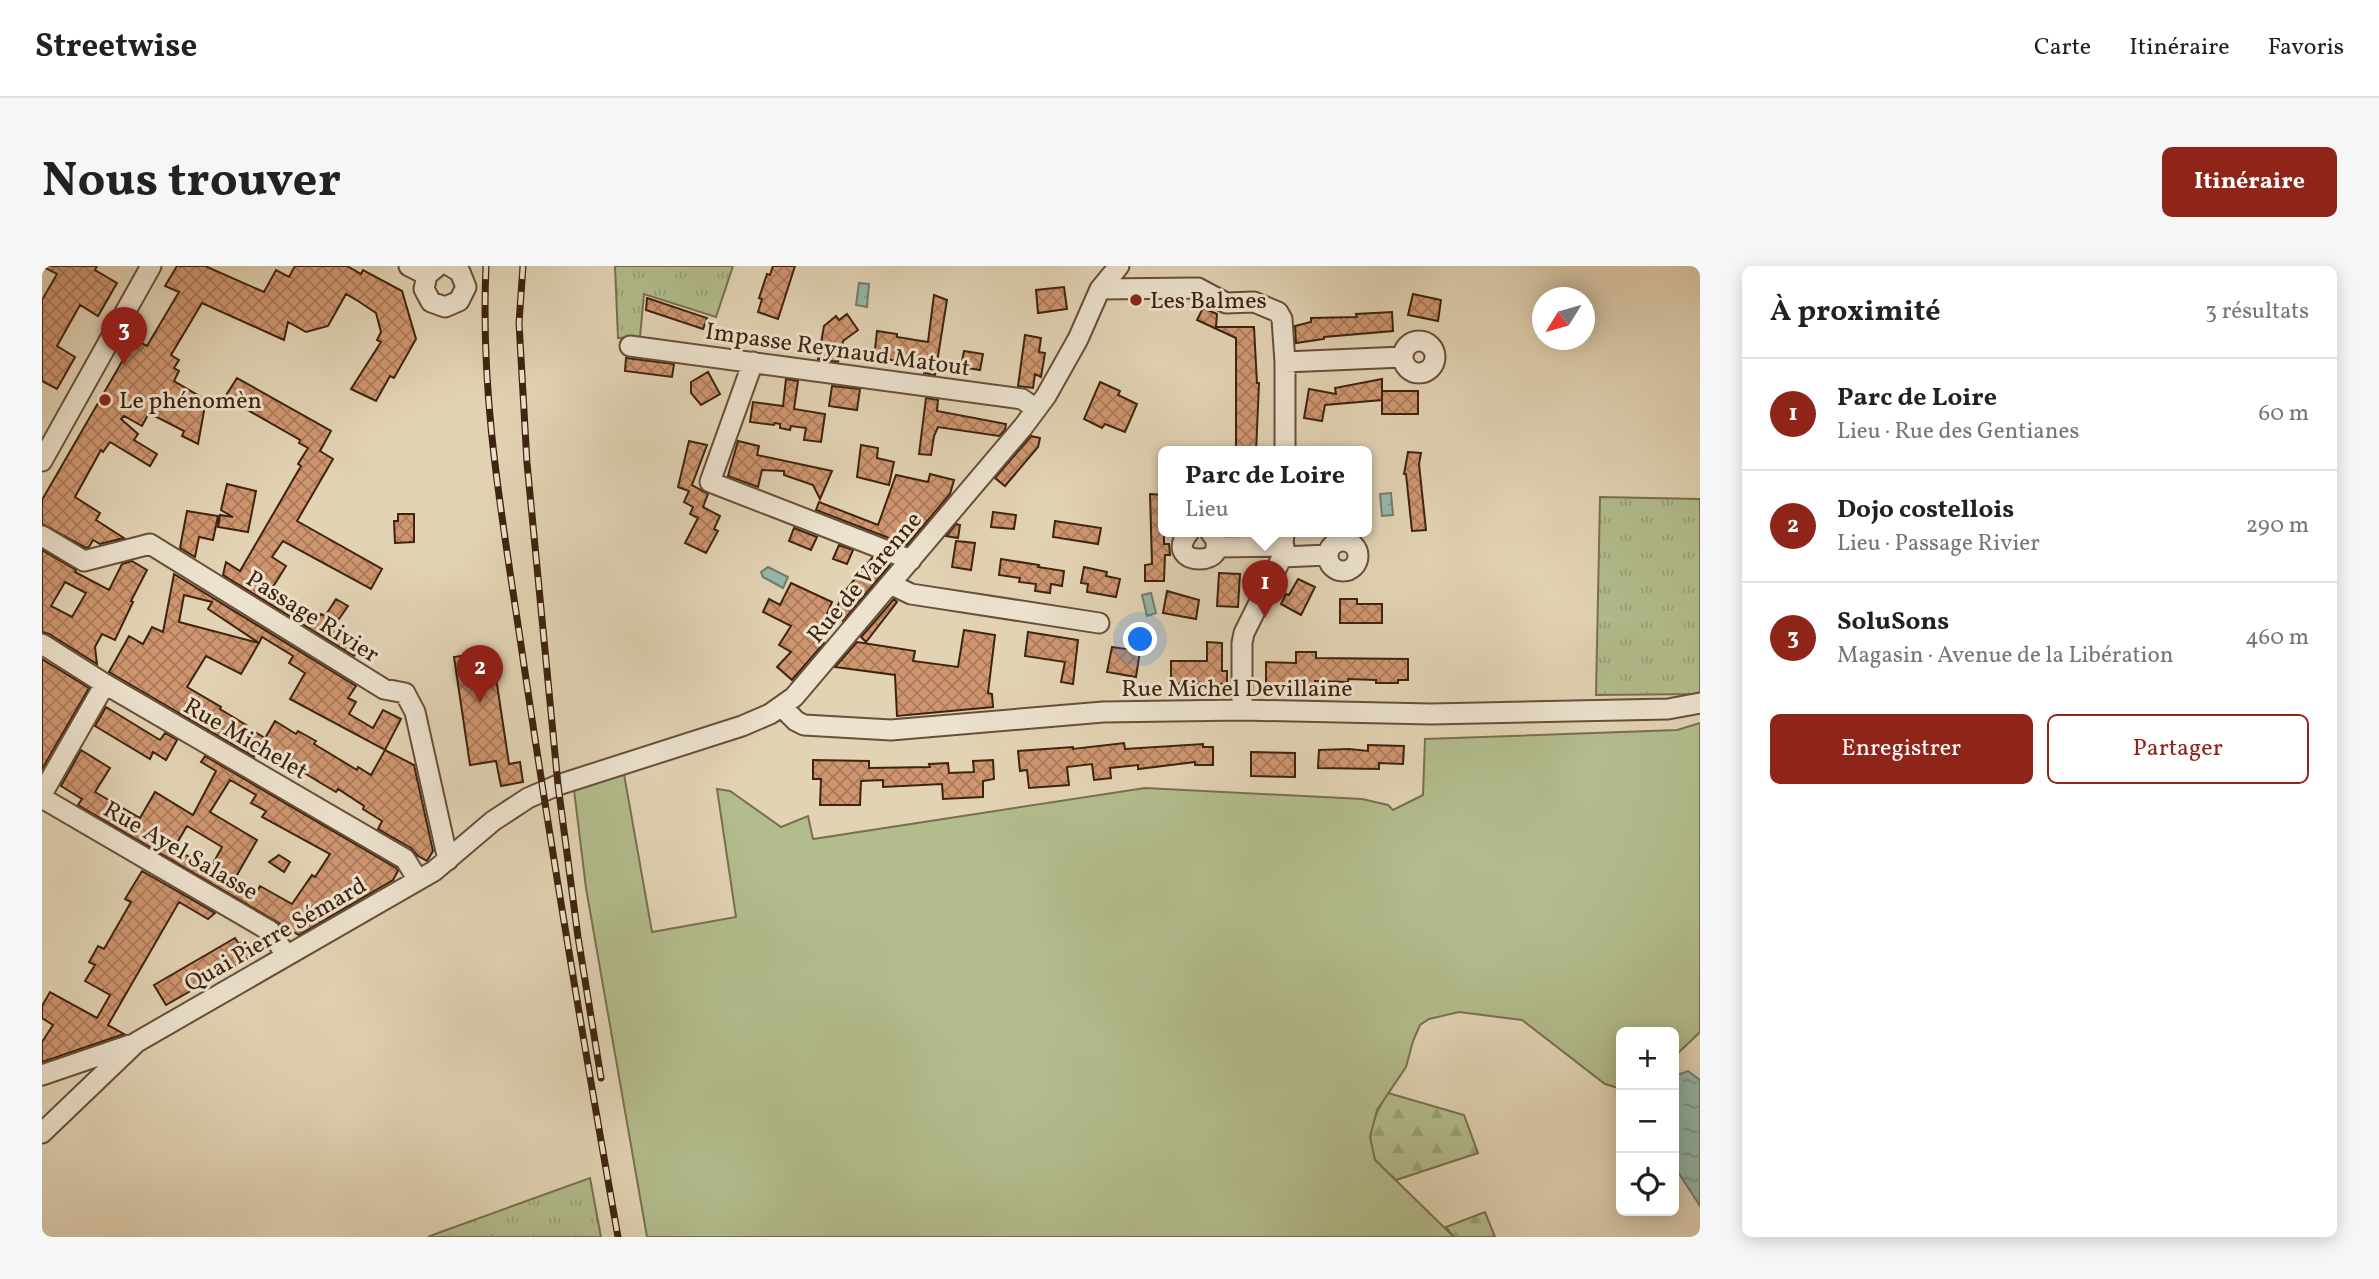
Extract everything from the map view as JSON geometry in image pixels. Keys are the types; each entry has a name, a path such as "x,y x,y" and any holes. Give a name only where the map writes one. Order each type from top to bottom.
{"street":[{"path":"42,461 151,266"},
{"path":"425,269 424,289 431,302 445,307 459,301 466,286 460,272 450,266"},
{"path":"1100,266 1100,289 1198,288 1226,303 1254,302 1278,312 1282,319 1285,362 1284,446"},
{"name":"Rue de Varenne","path":"542,791 743,726 782,706 802,689 1046,396 1078,339 1100,289 1119,266"},
{"name":"Impasse Reynaud Matout","path":"630,346 1022,399 1036,409"},
{"path":"1285,362 1402,357"},
{"path":"753,362 709,482 911,560"},
{"name":"Passage Rivier","path":"42,537 83,561 150,544 384,689 405,693 415,712 448,860"},
{"path":"1187,537 1184,550 1191,558 1201,561 1214,552 1213,539 1283,545 1328,555"},
{"path":"1242,710 1244,632 1283,545"},
{"path":"890,584 911,594 1099,623"},
{"name":"Rue Michelet","path":"42,644 105,684 405,859 418,880"},
{"path":"42,796 105,684"},
{"name":"Rue Michel Devillaine","path":"782,706 796,721 804,725 891,730 1103,712 1242,710 1471,713 1668,709 1700,704"},
{"name":"Quai Pierre Sémard","path":"45,1126 137,1042 418,880 448,860 493,821 542,791"},
{"name":"Rue Ayel Salasse","path":"42,796 270,931 286,955"},
{"path":"42,1075 137,1042"}],"green space":[{"path":"615,266 733,266 716,317 644,294 640,337 618,338"},
{"path":"1600,497 1700,499 1700,694 1596,695"},
{"path":"1700,723 1700,1032 1679,1052 1679,1027 1616,1027 1616,1087 1605,1084 1522,1020 1459,1012 1429,1019 1420,1025 1406,1067 1377,1110 1370,1137 1375,1160 1454,1237 647,1237 586,888 574,790 624,774 652,932 736,917 717,789 730,791 781,827 808,816 813,839 1145,788 1362,799 1388,805 1393,810 1423,795 1425,739 1677,730"},
{"path":"1388,1093 1464,1115 1478,1153 1396,1180 1376,1161 1370,1144 1375,1117"},
{"path":"590,1178 601,1237 428,1237 438,1233"},
{"path":"1485,1212 1495,1237 1454,1237 1446,1227"}],"water":[{"path":"859,283 869,284 867,307 856,305"},
{"path":"1391,493 1393,515 1382,516 1380,494"},
{"path":"768,567 788,577 783,588 763,577 761,572"},
{"path":"1151,593 1156,613 1147,616 1142,595"},
{"path":"1688,1071 1700,1080 1700,1206 1679,1174 1679,1074"}],"building":[{"path":"42,266 97,266 95,270 117,283 98,316 80,305 57,346 75,357 57,389 42,381 42,300 57,274"},
{"path":"177,266 205,266 264,292 276,270 289,277 295,266 347,266 361,274 363,270 402,291 416,339 394,378 390,376 376,401 351,389 381,342 377,340 381,332 376,313 346,294 328,326 306,332 288,322 284,340 202,303 171,355 179,360 174,368 179,371 174,381 206,400 198,444 182,436 184,431 149,413 142,426 124,416 121,419 138,434 134,440 157,454 150,466 110,442 103,452 101,450 75,497 100,513 96,520 124,538 100,544 93,540 86,548 42,524 42,500 135,339 147,346 179,292 165,286"},
{"path":"773,266 795,266 778,319 758,312 762,299 759,298 767,274 770,275"},
{"path":"1064,287 1067,309 1038,313 1036,290"},
{"path":"1413,294 1441,300 1438,321 1408,315"},
{"path":"934,295 947,300 935,375 924,373 925,364 874,358 877,331 928,342"},
{"path":"647,298 707,318 703,329 646,310"},
{"path":"1203,308 1217,314 1216,327 1254,327 1259,383 1256,446 1236,446 1236,338 1197,320"},
{"path":"1392,312 1393,331 1324,337 1296,343 1295,326 1311,322 1311,318 1357,317 1356,314"},
{"path":"847,314 858,330 843,341 838,362 818,359 824,326 836,316 839,320"},
{"path":"1025,335 1041,338 1039,352 1045,353 1041,377 1035,374 1033,388 1018,386"},
{"path":"964,351 983,354 980,370 961,367"},
{"path":"626,358 674,364 672,377 625,371"},
{"path":"708,372 720,394 701,405 691,393 691,382"},
{"path":"237,378 331,431 320,451 333,459 297,521 382,569 371,589 283,541 272,557 286,566 271,590 316,620 321,614 325,616 336,599 348,606 334,626 362,644 354,656 223,575 226,562 240,571 301,466 298,464 308,448 299,443 300,440 225,397"},
{"path":"786,379 798,381 794,409 825,414 821,442 804,440 806,428 791,426 790,430 780,428 780,424 775,423 750,422 753,402 783,406"},
{"path":"1382,379 1382,400 1325,405 1322,421 1304,418 1309,389 1336,394 1335,388"},
{"path":"1100,382 1120,391 1118,395 1137,404 1125,432 1105,424 1102,428 1084,419"},
{"path":"832,386 860,389 857,410 829,406"},
{"path":"1382,391 1418,391 1418,414 1382,414"},
{"path":"926,398 938,400 937,411 1006,424 1005,430 999,436 938,427 931,455 919,454"},
{"path":"1031,436 1040,438 1038,447 1005,486 995,478"},
{"path":"689,441 707,445 692,485 708,494 703,507 720,516 714,529 718,531 706,553 685,543 698,518 690,514 693,507 684,502 689,491 678,487"},
{"path":"738,441 759,446 757,455 832,471 820,499 813,485 784,475 784,471 762,470 758,487 728,476"},
{"path":"861,445 878,448 877,458 894,462 889,485 857,477"},
{"path":"1408,452 1421,453 1419,464 1426,530 1412,531 1404,474"},
{"path":"930,474 954,480 950,494 907,545 816,510 819,502 878,525 896,475 928,482"},
{"path":"227,484 256,491 248,532 218,527 220,515 233,517 221,510"},
{"path":"1150,494 1158,495 1158,537 1164,537 1164,544 1169,544 1170,555 1165,555 1164,581 1145,581 1145,565 1152,564"},
{"path":"187,511 218,516 213,540 199,537 195,557 180,548"},
{"path":"993,512 1016,515 1014,529 991,527"},
{"path":"398,514 414,514 414,542 395,543 394,521 398,521"},
{"path":"1055,521 1101,528 1098,544 1053,537"},
{"path":"956,524 960,525 958,538 946,536"},
{"path":"794,528 817,537 811,550 789,541"},
{"path":"956,541 975,543 971,570 952,567"},
{"path":"839,545 853,550 847,564 833,559"},
{"path":"42,550 109,590 122,564 132,561 147,570 115,640 102,634 95,647 97,664 42,632","holes":["65,582 86,593 72,617 51,606"]},
{"path":"872,558 890,565 843,621 834,613 845,591"},
{"path":"1001,559 1064,571 1062,586 1051,584 1050,593 1035,591 1036,584 999,575"},
{"path":"1084,567 1107,572 1106,576 1120,579 1116,597 1087,592 1088,584 1081,583"},
{"path":"1219,573 1240,574 1238,607 1217,606"},
{"path":"174,574 356,686 348,698 356,702 349,714 373,728 383,710 401,719 385,750 290,699 305,673 289,663 293,656 262,637 259,643 241,674 206,656 187,687 265,738 254,757 109,672 129,636 143,644 152,627 163,632","holes":["184,595 212,602 208,609 259,643 179,622"]},
{"path":"1298,579 1315,587 1301,615 1281,604"},
{"path":"791,583 832,602 826,616 831,619 819,641 824,643 792,680 777,667 791,652 779,645 791,626 763,612 769,599 780,605"},
{"path":"1167,591 1199,600 1196,619 1163,613"},
{"path":"894,599 897,602 866,642 861,637"},
{"path":"1340,599 1357,599 1357,604 1382,604 1382,623 1340,623"},
{"path":"964,630 995,635 988,693 992,694 993,707 897,716 895,675 835,667 857,642 915,651 913,661 958,667"},
{"path":"1028,632 1078,640 1073,684 1061,682 1065,662 1025,656"},
{"path":"1207,642 1222,643 1222,671 1227,671 1227,684 1171,684 1171,661 1207,661"},
{"path":"1112,647 1140,651 1136,677 1107,672"},
{"path":"492,651 509,764 520,762 523,782 501,786 496,761 470,765 454,657"},
{"path":"1296,652 1316,652 1316,658 1408,659 1408,680 1398,680 1398,683 1348,679 1348,682 1266,684 1266,662 1296,663"},
{"path":"42,659 89,688 42,769"},
{"path":"106,707 160,740 165,733 177,740 166,760 153,752 150,759 95,726"},
{"path":"275,721 296,734 298,731 316,741 314,744 357,770 358,767 371,775 385,750 414,765 433,851 427,861 411,848 378,829 382,821 363,809 364,806 338,789 336,792 319,782 303,772 305,769 279,753 277,757 260,747"},
{"path":"1124,743 1125,749 1203,744 1203,747 1213,747 1213,765 1195,765 1195,762 1138,769 1138,765 1110,768 1111,778 1094,780 1092,764 1067,767 1069,785 1029,788 1027,770 1020,771 1018,751 1073,749"},
{"path":"1368,745 1404,746 1403,764 1379,763 1379,769 1318,768 1319,750 1368,751"},
{"path":"81,750 110,768 95,792 140,818 155,792 193,815 216,771 201,762 205,756 398,871 393,880 299,935 78,805 82,799 61,786","holes":["230,780 256,795 251,803 266,811 262,817 330,854 292,904 260,886 255,895 233,882 257,840 210,812","187,826 222,847 210,869 174,848"]},
{"path":"1251,752 1295,753 1295,777 1251,776"},
{"path":"813,760 869,761 869,768 930,767 929,764 948,763 949,773 974,772 973,761 993,760 994,779 983,781 983,797 943,799 942,784 883,787 883,780 861,781 860,805 820,805 821,779 813,779"},
{"path":"279,855 290,862 284,872 269,862"},
{"path":"142,871 215,913 208,919 179,902 108,1025 124,1034 42,1062 42,1042 53,1025 42,1018 42,1006 50,992 97,1018 110,995 85,981 95,965 89,962 98,946 104,949 131,902 125,899"},
{"path":"235,938 239,944 242,942 250,957 166,1005 154,985"}],"railway":[{"path":"486,266 486,363 500,503 555,867 618,1237"},
{"path":"523,266 519,323 527,463 558,785 578,937 601,1078"}],"place":[{"name":"Les Balmes","path":"1136,300"},
{"name":"SoluSons","path":"124,365"},
{"name":"Le phénomèn","path":"105,400"},
{"name":"Parc de Loire","path":"1265,618"},
{"name":"Dojo costellois","path":"480,703"}]}
